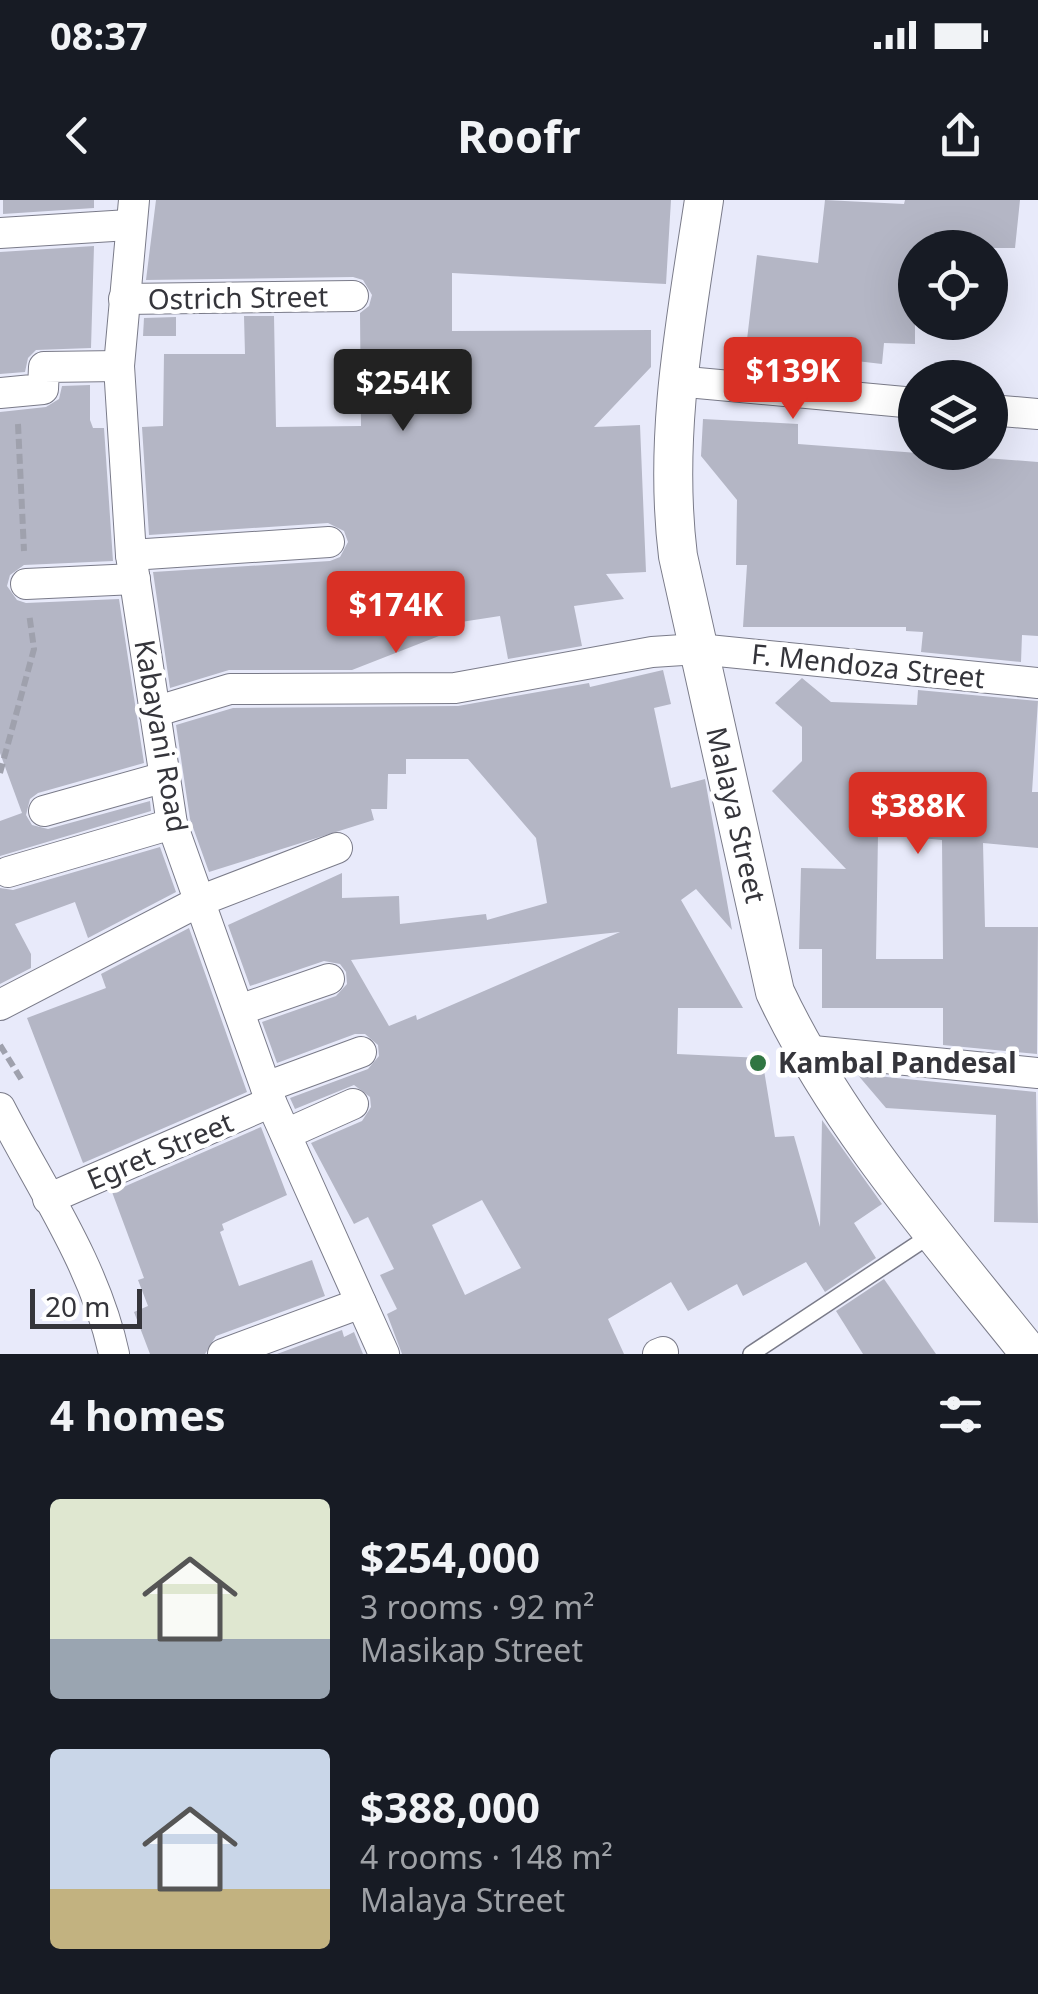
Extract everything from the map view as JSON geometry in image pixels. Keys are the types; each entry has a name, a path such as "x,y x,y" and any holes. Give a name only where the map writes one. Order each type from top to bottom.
{"street":[{"name":"Malaya Street","path":"704,200 676,381 670,490 698,649 775,992 803,1050 934,1233 1030,1354"},
{"path":"0,233 132,212"},
{"name":"Kabayani Road","path":"132,212 120,366 133,567 172,824 268,1095 384,1354"},
{"name":"Ostrich Street","path":"124,299 352,296"},
{"path":"0,393 43,389 44,367 120,366"},
{"path":"676,381 898,401"},
{"path":"1008,410 1037,410"},
{"path":"26,584 330,542"},
{"name":"F. Mendoza Street","path":"154,712 230,689 455,688 652,652 698,649 1038,683"},
{"path":"44,811 165,777"},
{"path":"8,872 172,824"},
{"path":"0,1005 202,900 337,848"},
{"path":"239,1010 330,979"},
{"path":"803,1050 1038,1073"},
{"name":"Egret Street","path":"48,1199 361,1052"},
{"path":"286,1134 353,1104"},
{"path":"0,1108 106,1313 114,1354"},
{"path":"223,1354 361,1303"}],"lane":[{"path":"751,1354 934,1233"}],"building":[{"path":"3,200 94,200 94,208 3,214"},
{"path":"156,200 671,200 666,284 452,273 452,331 651,330 651,367 594,427 640,425 646,572 606,574 624,599 574,606 582,646 508,659 500,616 435,626 439,636 352,670 229,670 170,688 153,572 330,561 340,557 348,542 344,531 328,523 149,535 142,427 163,426 164,354 245,354 244,316 274,316 276,427 361,426 360,313 369,306 372,295 363,280 353,277 146,280"},
{"path":"825,200 904,204 905,200 1020,200 1015,248 1008,248 1008,230 898,230 898,340 915,340 915,344 884,343 882,364 746,348 757,255 818,263"},
{"path":"94,246 91,348 36,350 28,358 25,372 0,374 0,252"},
{"path":"176,317 176,336 143,336 144,318"},
{"path":"90,385 90,420 93,428 104,428 113,561 24,565 10,575 7,586 17,600 26,603 119,599 144,763 38,793 30,799 26,815 32,825 48,829 150,801 151,811 0,856 0,821 22,813 0,753 0,412 46,407 59,399 62,386"},
{"path":"703,419 798,424 798,444 898,452 898,470 1008,470 1008,460 1038,462 1038,636 1022,635 1021,662 921,652 923,632 906,631 906,627 743,627 747,565 736,565 737,500 701,456"},
{"path":"663,670 671,704 654,708 671,788 705,779 732,930 696,889 681,900 743,1008 678,1008 677,1054 762,1058 775,1137 794,1136 820,1227 822,1120 882,1204 854,1223 876,1258 825,1292 806,1262 743,1296 737,1284 688,1311 671,1282 608,1319 624,1354 402,1354 387,1314 397,1309 380,1275 394,1269 368,1217 354,1224 311,1143 362,1121 371,1107 370,1097 354,1085 295,1109 290,1098 368,1069 379,1056 378,1045 365,1034 355,1034 277,1063 262,1022 336,996 347,984 346,972 340,964 324,961 250,986 228,925 342,873 342,898 399,896 400,924 486,914 487,920 547,903 536,838 468,759 406,759 406,774 388,774 387,809 371,809 374,820 209,872 190,819 176,725 233,708 458,706 589,683 590,687","holes":["620,932 417,1020 416,1015 389,1026 351,960","482,1200 521,1268 465,1295 432,1225"]},
{"path":"802,678 831,702 917,705 918,690 1038,701 1032,792 1038,792 1038,848 983,843 985,927 1038,927 1037,1054 943,1045 943,1008 822,1008 822,949 799,949 801,868 846,869 772,791 802,761 802,727 775,703","holes":["878,834 942,840 943,959 876,959"]},
{"path":"160,847 176,892 88,938 75,902 15,924 31,954 31,968 0,984 0,888 13,890"},
{"path":"189,928 247,1092 83,1163 27,1018 106,988 101,974"},
{"path":"857,1074 1036,1092 1038,1223 994,1222 996,1115 886,1108"},
{"path":"261,1127 287,1195 222,1224 224,1230 220,1232 239,1286 312,1260 325,1296 216,1336 205,1354 150,1354 134,1312 148,1306 138,1280 144,1278 112,1192"},
{"path":"884,1279 936,1354 863,1354 836,1311"},
{"path":"342,1330 344,1337 354,1332 363,1354 277,1354"}],"place":[{"name":"Kambal Pandesal","path":"758,1063"}]}
